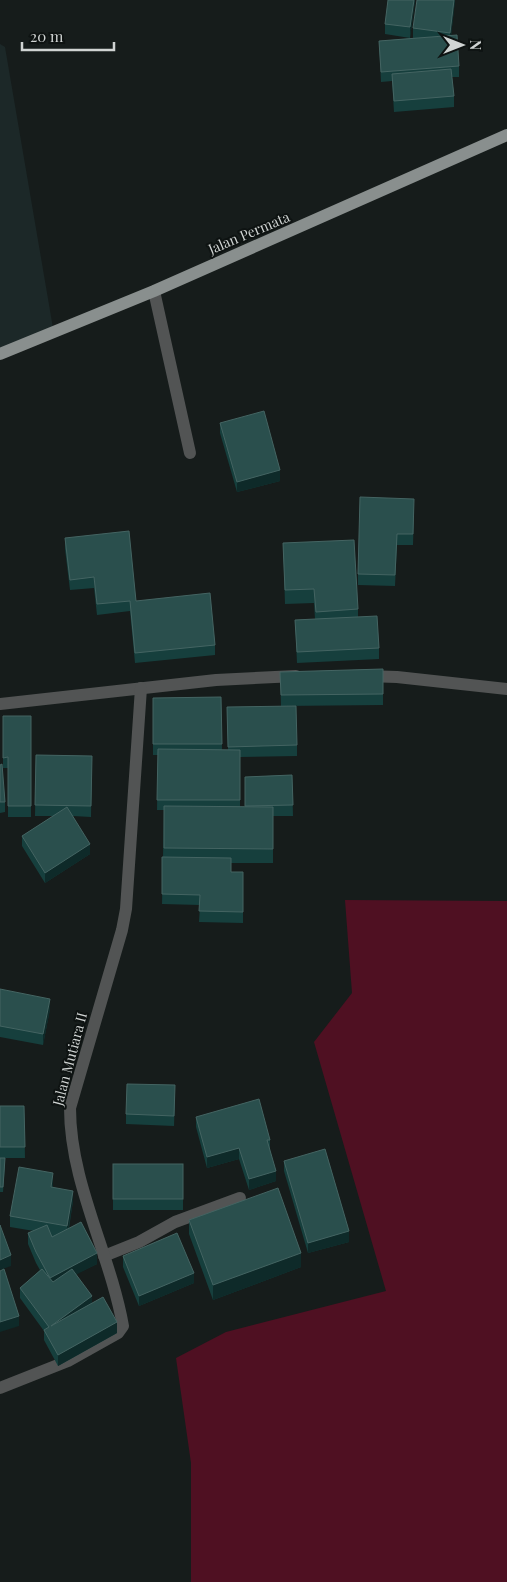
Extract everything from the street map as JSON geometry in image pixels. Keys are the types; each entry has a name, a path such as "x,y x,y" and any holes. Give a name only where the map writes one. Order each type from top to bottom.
{"main road":[{"name":"Jalan Permata","path":"0,354 154,290 507,135"}],"street":[{"path":"154,290 190,453"},
{"path":"0,704 216,680 306,675"},
{"path":"351,675 397,677 507,689"},
{"name":"Jalan Mutiara II","path":"0,1388 68,1361 118,1333 122,1326 104,1256 80,1177 70,1132 70,1108 122,930 126,909 142,688"},
{"path":"104,1256 139,1242 175,1222 240,1198"}],"shaded area":[{"path":"0,44 5,47 53,328 0,352"},
{"path":"345,900 507,901 507,1582 191,1582 191,1463 176,1358 226,1332 386,1291 314,1042 352,993"}],"building":[{"path":"388,0 414,0 410,27 385,24"},
{"path":"417,0 454,0 450,33 413,28"},
{"path":"457,35 459,66 381,72 379,41"},
{"path":"451,69 454,96 394,101 392,74"},
{"path":"264,411 280,470 237,482 220,423"},
{"path":"360,497 414,499 413,534 397,534 395,575 358,574"},
{"path":"129,531 136,601 210,593 215,645 135,653 130,601 97,604 94,577 70,580 65,538"},
{"path":"354,540 358,609 316,612 314,589 285,590 283,543"},
{"path":"377,616 379,648 297,652 295,620"},
{"path":"383,669 383,694 281,695 280,672"},
{"path":"221,697 222,744 153,744 153,698"},
{"path":"296,706 297,745 228,747 227,707"},
{"path":"3,716 31,716 31,806 8,806 8,757 3,758"},
{"path":"158,749 240,750 240,800 157,800"},
{"path":"36,755 92,756 91,806 35,805"},
{"path":"2,764 5,802 0,802 0,765"},
{"path":"292,775 293,805 245,806 245,777"},
{"path":"164,806 273,807 273,849 164,848"},
{"path":"67,807 90,844 45,873 22,836"},
{"path":"162,857 231,858 231,872 243,872 243,912 199,911 200,895 162,894"},
{"path":"0,989 50,999 43,1034 0,1026"},
{"path":"127,1084 175,1085 174,1116 126,1114"},
{"path":"259,1099 270,1140 267,1140 276,1171 249,1179 239,1148 207,1157 196,1117"},
{"path":"0,1106 24,1106 25,1147 0,1147"},
{"path":"325,1149 349,1231 308,1243 284,1161"},
{"path":"0,1158 5,1158 3,1187 0,1187"},
{"path":"113,1164 183,1164 183,1199 113,1199"},
{"path":"19,1167 53,1173 51,1187 73,1191 67,1226 10,1216"},
{"path":"278,1188 301,1253 213,1285 189,1220"},
{"path":"81,1222 97,1253 50,1278 28,1233 47,1225 52,1237"},
{"path":"0,1225 11,1255 0,1260"},
{"path":"177,1233 194,1273 139,1296 123,1256"},
{"path":"4,1269 19,1316 0,1322 0,1271"},
{"path":"42,1269 53,1282 72,1269 92,1296 51,1326 103,1297 117,1322 58,1355 44,1330 49,1327 20,1288"}]}
